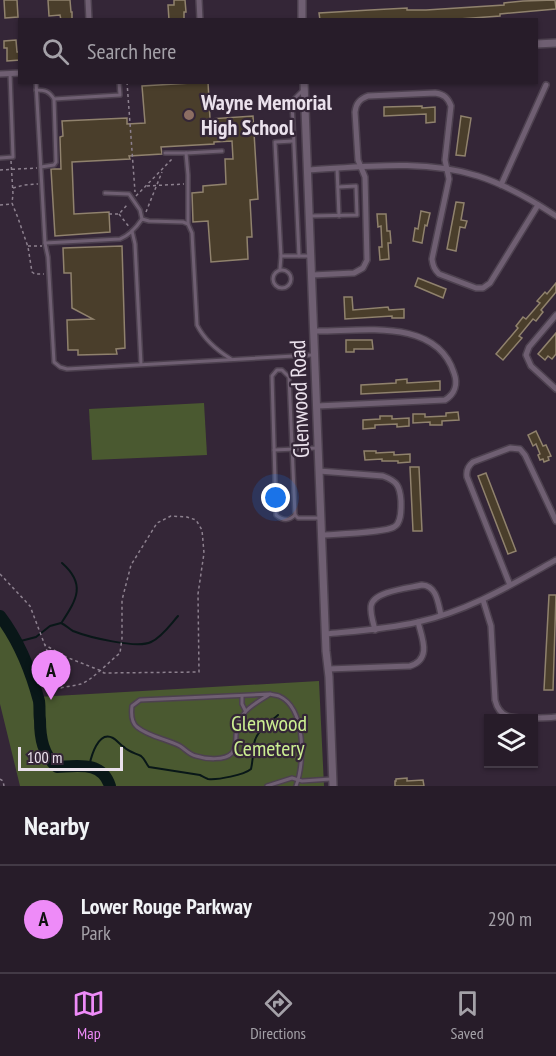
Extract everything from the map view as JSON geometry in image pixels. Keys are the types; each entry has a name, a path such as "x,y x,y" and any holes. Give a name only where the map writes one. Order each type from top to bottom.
{"street":[{"path":"88,0 89,18"},
{"path":"199,0 200,18"},
{"path":"302,0 302,18"},
{"path":"538,44 556,43"},
{"path":"0,74 18,73"},
{"name":"Glenwood Road","path":"304,85 333,783"},
{"path":"501,185 546,85"},
{"path":"312,275 354,273 360,271 365,265 367,252 365,177 358,160 355,112 359,101 368,96 435,93 445,97 451,106 445,160 449,179 432,259 435,270 439,274 476,288 483,288 490,283 538,205"},
{"path":"307,170 402,166 448,169 501,185 556,215"},
{"path":"556,315 527,351 527,359 531,366 556,389"},
{"path":"314,331 381,329 421,337 436,346 443,354 452,366 456,379 453,394 445,400 317,406"},
{"path":"510,585 467,477 469,465 510,448 520,449 556,521"},
{"path":"320,471 383,476 397,483 401,499 401,511 394,527 322,535"},
{"path":"326,634 375,630 441,615 483,600 556,560"},
{"path":"375,630 371,605 381,594 422,585 428,586 433,590 441,615"},
{"path":"483,600 491,626 495,700 498,709 513,718 556,717"},
{"path":"328,669 416,664 422,658 424,651 418,622"}],"lane":[{"path":"0,158 13,157 10,73"},
{"path":"36,84 54,362 67,369 315,355"},
{"path":"54,99 120,95 119,84"},
{"path":"299,256 292,100 304,85"},
{"path":"36,90 50,92 54,99 56,162 54,165 41,167"},
{"path":"280,270 275,142 294,141"},
{"path":"165,153 222,150"},
{"path":"186,153 188,224 192,233 197,325 212,345 233,360"},
{"path":"337,168 339,216"},
{"path":"309,216 357,215 356,186 338,187"},
{"path":"45,244 120,239 128,236 142,219 140,210 129,194 105,193"},
{"path":"142,219 188,224"},
{"path":"132,231 135,244 141,364"},
{"path":"280,256 311,256"},
{"path":"280,270 288,272 291,277 290,282 283,287 275,285 273,279 275,273 280,270"},
{"path":"277,370 282,370 289,376 295,515 287,520 280,519 276,515 272,376 277,370"},
{"path":"274,450 319,448"},
{"path":"295,515 298,518 321,518"},
{"path":"270,694 245,710 236,735 233,753 224,758 195,756 178,745 137,727 131,718 132,706 140,700 270,694 281,697 297,718 301,735 302,754 296,786"},
{"path":"242,696 245,710"},
{"path":"267,786 292,778 333,783"}],"path":[{"path":"127,84 134,199"},
{"path":"109,214 119,213 178,153"},
{"path":"10,158 12,203 28,246 32,272 49,274"},
{"path":"0,170 41,167"},
{"path":"142,219 162,171"},
{"path":"146,186 188,184"},
{"path":"12,189 24,185 42,185"},
{"path":"0,205 12,203"},
{"path":"119,213 132,231"},
{"path":"28,246 45,244"},
{"path":"0,574 30,606 45,645 54,678 61,688 82,684 99,670 120,652 122,600 130,565 158,524 171,516 187,517 195,520 202,531 204,553 198,594 199,672 104,673 99,670 66,657 45,645"},
{"path":"0,779 4,786"}],"green space":[{"path":"204,403 207,455 92,460 89,409"},
{"name":"Glenwood Cemetery","path":"0,616 18,645 37,697 319,681 324,786 20,786 0,704"}],"building":[{"path":"4,0 17,0 18,17 5,18"},
{"path":"48,0 70,0 72,18 61,18 60,15 49,16"},
{"path":"174,0 185,0 184,18 169,18 168,5 174,5"},
{"path":"555,0 556,9 472,18 320,18 319,13 407,8 407,10 426,10 504,5 504,3"},
{"path":"16,40 18,60 7,61 7,48 4,48 4,41"},
{"path":"208,84 210,119 253,116 258,199 250,200 252,237 247,237 248,259 211,262 208,221 193,222 192,193 203,192 203,186 226,184 225,159 233,159 232,141 161,147 162,154 129,156 130,159 72,162 74,214 109,212 110,232 55,236 51,169 61,169 62,121 127,118 127,124 145,123 142,86"},
{"path":"422,106 422,108 435,107 435,122 426,123 426,114 384,116 384,107"},
{"path":"461,116 471,118 465,156 456,155"},
{"path":"456,202 464,203 461,220 467,221 465,228 460,227 456,251 447,249"},
{"path":"421,211 430,213 422,243 413,241"},
{"path":"377,214 386,214 387,231 390,231 391,243 388,243 389,259 380,260 381,226 378,227"},
{"path":"122,246 125,348 116,349 117,354 78,355 78,350 68,350 67,320 93,319 72,308 71,273 64,273 63,248"},
{"path":"418,278 446,289 443,298 415,286"},
{"path":"556,283 556,292 541,310 543,312 536,321 533,319 519,336 522,338 503,360 496,354 518,328 516,326 523,317 526,319 540,303 537,301"},
{"path":"344,297 352,297 353,310 388,307 389,310 404,309 404,318 392,318 392,316 345,319"},
{"path":"556,333 556,354 552,359 548,356 545,360 538,354"},
{"path":"346,340 372,340 373,349 354,349 354,352 346,352"},
{"path":"407,379 407,383 440,381 440,390 361,394 361,385 396,383 396,380"},
{"path":"458,412 459,420 442,421 442,425 430,425 430,422 413,423 413,414 425,414 425,417 446,416 446,413"},
{"path":"380,416 392,416 392,419 409,418 409,426 375,425 375,428 363,429 363,420 380,419"},
{"path":"536,431 551,456 544,462 543,459 540,460 536,444 533,446 528,435"},
{"path":"364,451 394,452 394,455 410,454 410,462 365,460"},
{"path":"410,467 419,467 422,531 413,531"},
{"path":"486,473 516,551 508,554 478,476"},
{"path":"549,595 556,595 553,690 544,690"},
{"path":"407,778 407,781 423,780 424,786 395,786 396,779"}],"waterway":[{"path":"62,563 74,578 77,592 62,622"},
{"path":"0,616 19,646 32,679 39,701 42,740 48,757 57,767 81,766 96,769 106,778 110,786"},
{"path":"17,642 36,637 50,626 61,623 73,631 90,636 124,643 144,644 159,637 178,616"},
{"path":"89,767 99,741 108,737 141,756 149,767 200,775 208,779 237,775 251,769 255,739 263,728 278,715"}],"place":[{"name":"Wayne Memorial High School","path":"189,115"},
{"name":"Lower Rouge Parkway","path":"51,700"}]}
